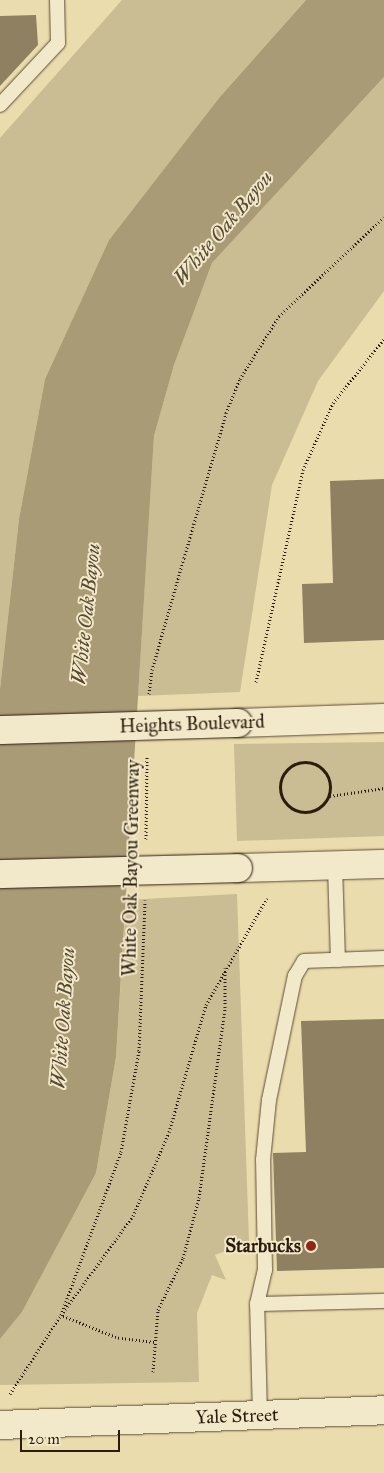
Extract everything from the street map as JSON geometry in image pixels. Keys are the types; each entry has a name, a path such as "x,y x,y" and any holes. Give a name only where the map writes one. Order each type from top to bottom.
{"main road":[{"name":"Heights Boulevard","path":"0,730 384,718"},
{"path":"0,874 384,864"},
{"name":"Yale Street","path":"3,1413 91,1422 384,1410"}],"lane":[{"path":"0,105 58,43 57,0"},
{"path":"335,866 338,960"},
{"path":"260,1414 257,1304 265,1270 262,1160 269,1100 296,976 304,961 384,958"},
{"path":"257,1304 384,1301"}],"path":[{"path":"149,699 154,661 226,413 240,379 279,316 384,217"},
{"path":"256,682 303,470 333,403 384,339"},
{"name":"White Oak Bayou Greenway","path":"146,846 147,748"},
{"path":"330,796 329,776 314,763 294,764 281,779 282,799 297,812 316,811 330,796 384,788"},
{"path":"154,1342 116,1337 61,1315 133,1216 169,1132 206,1005 225,967 267,899 265,867"},
{"name":"White Oak Bayou Greenway","path":"3,1413 61,1315 129,1121 139,1051 145,896"},
{"path":"153,1372 158,1310 183,1258 199,1198 225,1007 225,967"}],"shaded area":[{"path":"122,0 306,0 219,98 109,240 45,379 19,519 0,689 0,138"},
{"path":"384,77 384,291 318,381 272,485 240,692 138,696 154,436 174,365 212,263"},
{"path":"384,742 384,836 237,841 234,744"},
{"path":"237,894 249,1242 215,1255 226,1280 212,1275 197,1313 199,1382 0,1385 0,1339 22,1312 96,1173 116,1057 126,900"}],"water":[{"name":"White Oak Bayou","path":"306,0 384,0 384,77 212,263 174,365 154,436 116,1057 96,1173 22,1312 0,1339 0,689 19,519 45,379 109,240 219,98"}],"building":[{"path":"36,15 38,45 0,86 0,16"},
{"path":"384,479 384,640 304,643 302,584 333,583 330,481"},
{"path":"384,1019 384,1268 277,1271 273,1153 306,1152 301,1021"}],"place":[{"name":"Starbucks","path":"311,1246"}]}
